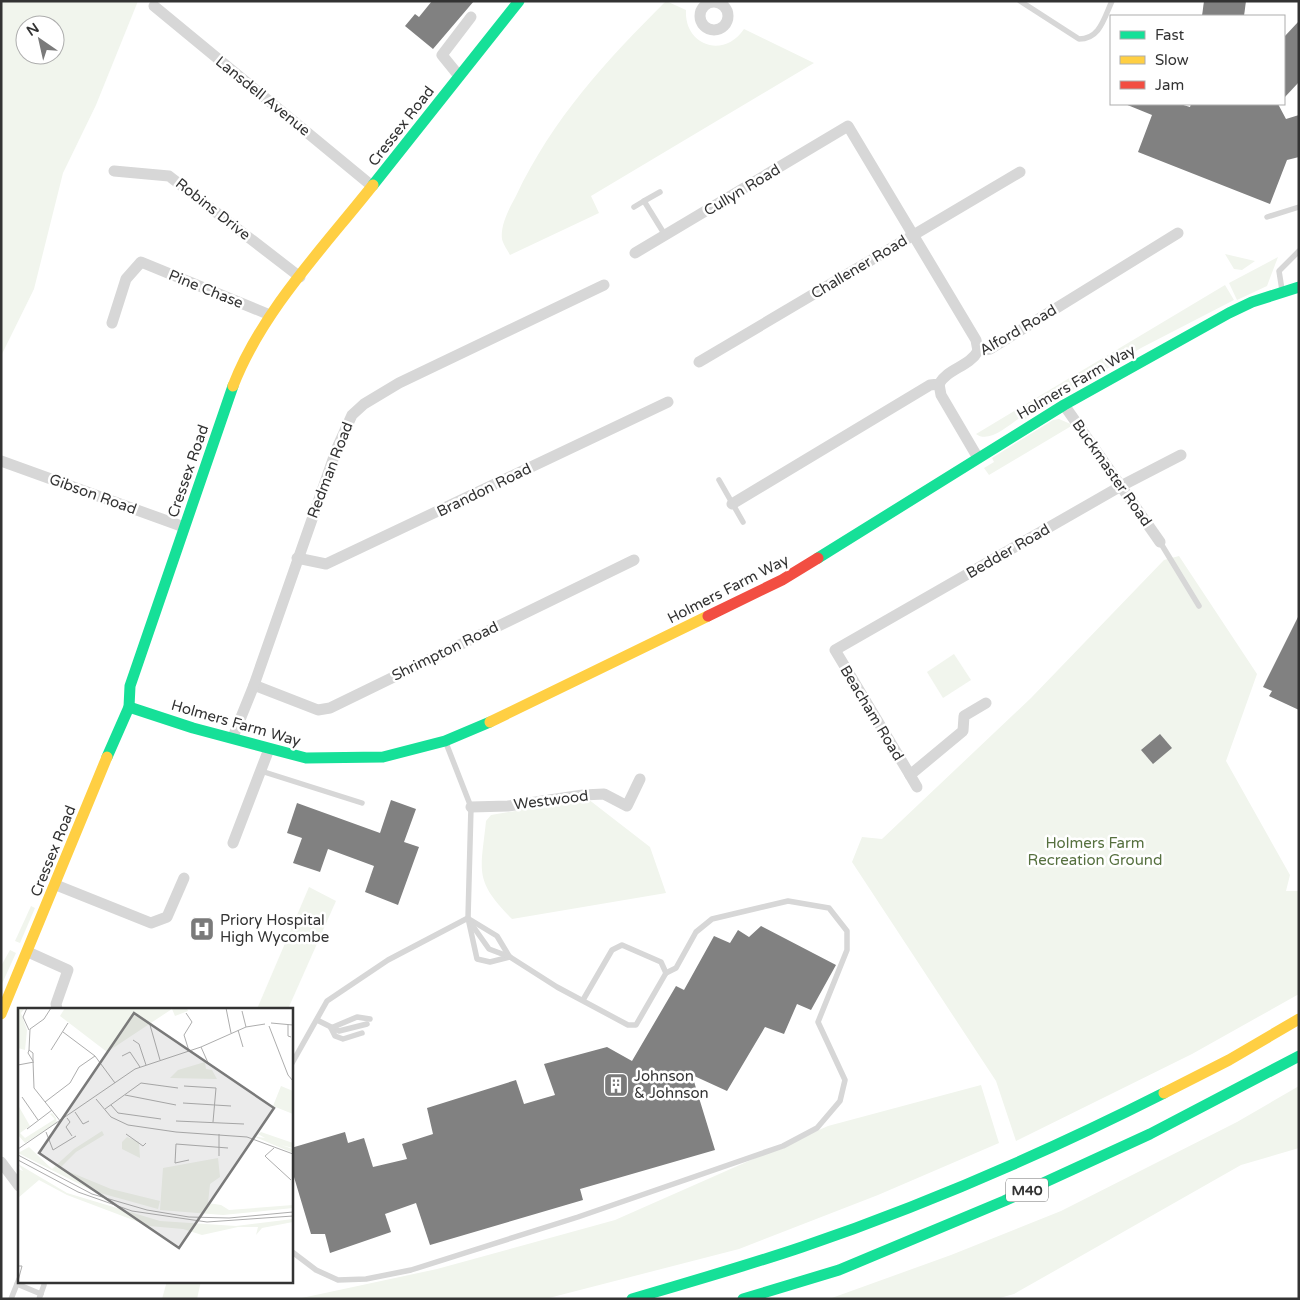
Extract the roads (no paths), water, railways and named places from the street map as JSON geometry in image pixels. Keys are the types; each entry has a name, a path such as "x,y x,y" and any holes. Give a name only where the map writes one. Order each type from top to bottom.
{"main road":[{"name":"Cressex Road","path":"2,1010 56,885 118,729 129,707 130,686 239,370 270,315 516,2"},
{"name":"Holmers Farm Way","path":"129,707 193,728 233,737 269,749 306,758 383,757 445,740 512,712 782,580 1064,405 1229,313 1299,287"},
{"name":"M40","path":"632,1299 802,1247 934,1196 1089,1131 1229,1060 1299,1019"},
{"name":"M40","path":"743,1299 839,1270 1004,1201 1150,1134 1299,1056"}],"street":[{"path":"724,3 728,20 722,28 713,31 705,27 700,19 700,4 724,3"},
{"name":"Lansdell Avenue","path":"154,6 372,186"},
{"path":"459,76 442,55 471,17"},
{"name":"Cullyn Road","path":"635,253 848,126 914,234"},
{"name":"Robins Drive","path":"114,171 169,176 300,277"},
{"name":"Challener Road","path":"699,362 1020,172"},
{"name":"Alford Road","path":"732,504 930,386 939,384 944,376 973,359 978,351 990,349 1178,233"},
{"path":"914,234 976,340 978,351"},
{"name":"Pine Chase","path":"112,323 126,280 141,262 270,315"},
{"name":"Redman Road","path":"233,737 254,686 297,558 337,448 352,415 399,383 604,285"},
{"path":"939,384 941,395 978,458"},
{"name":"Brandon Road","path":"297,558 326,564 668,402"},
{"name":"Buckmaster Road","path":"1064,405 1160,542"},
{"name":"Bedder Road","path":"835,650 1121,486 1181,454"},
{"name":"Gibson Road","path":"1,462 184,526"},
{"name":"Shrimpton Road","path":"254,686 318,710 330,708 634,560"},
{"name":"Beacham Road","path":"835,650 917,787"},
{"name":"Beacham Road","path":"910,775 964,731 964,716 986,703"},
{"path":"233,843 269,749"},
{"name":"Westwood","path":"471,807 508,806 583,795 604,794 627,806 640,779"},
{"path":"56,885 151,923 167,917 184,878"},
{"path":"28,952 68,970 56,1004 57,1008"},
{"path":"1,1162 18,1185"}],"lane":[{"path":"1020,1 1079,39 1089,39 1095,34 1112,1"},
{"path":"634,207 660,192"},
{"path":"644,201 665,235"},
{"path":"1267,217 1299,207"},
{"path":"1283,292 1279,271 1299,251"},
{"path":"719,480 743,522"},
{"path":"1160,542 1199,606"},
{"path":"445,740 471,807 468,918 477,959 490,962 510,957"},
{"path":"261,771 362,803"},
{"path":"292,1252 316,1270 338,1280 366,1279 411,1270 578,1217 773,1149 817,1128 840,1101 845,1080 818,1022 846,950 847,931 829,908 788,901 712,919 696,932 676,968 666,973 636,1025 628,1025 510,957 490,949 468,918"},
{"path":"468,918 497,936 510,957"},
{"path":"292,1063 327,1001 388,960 468,918"},
{"path":"583,1000 612,950 622,944 661,962 666,973"},
{"path":"331,1028 357,1017 369,1021"},
{"path":"317,1020 331,1028 335,1036 343,1039 362,1033"},
{"path":"11,1299 18,1282 40,1296 44,1286"}],"place":[{"name":"Priory Hospital High Wycombe","path":"202,929"},
{"name":"Johnson & Johnson","path":"616,1085"}],"park label":[{"name":"Holmers Farm Recreation Ground","path":"1095,852"}]}
